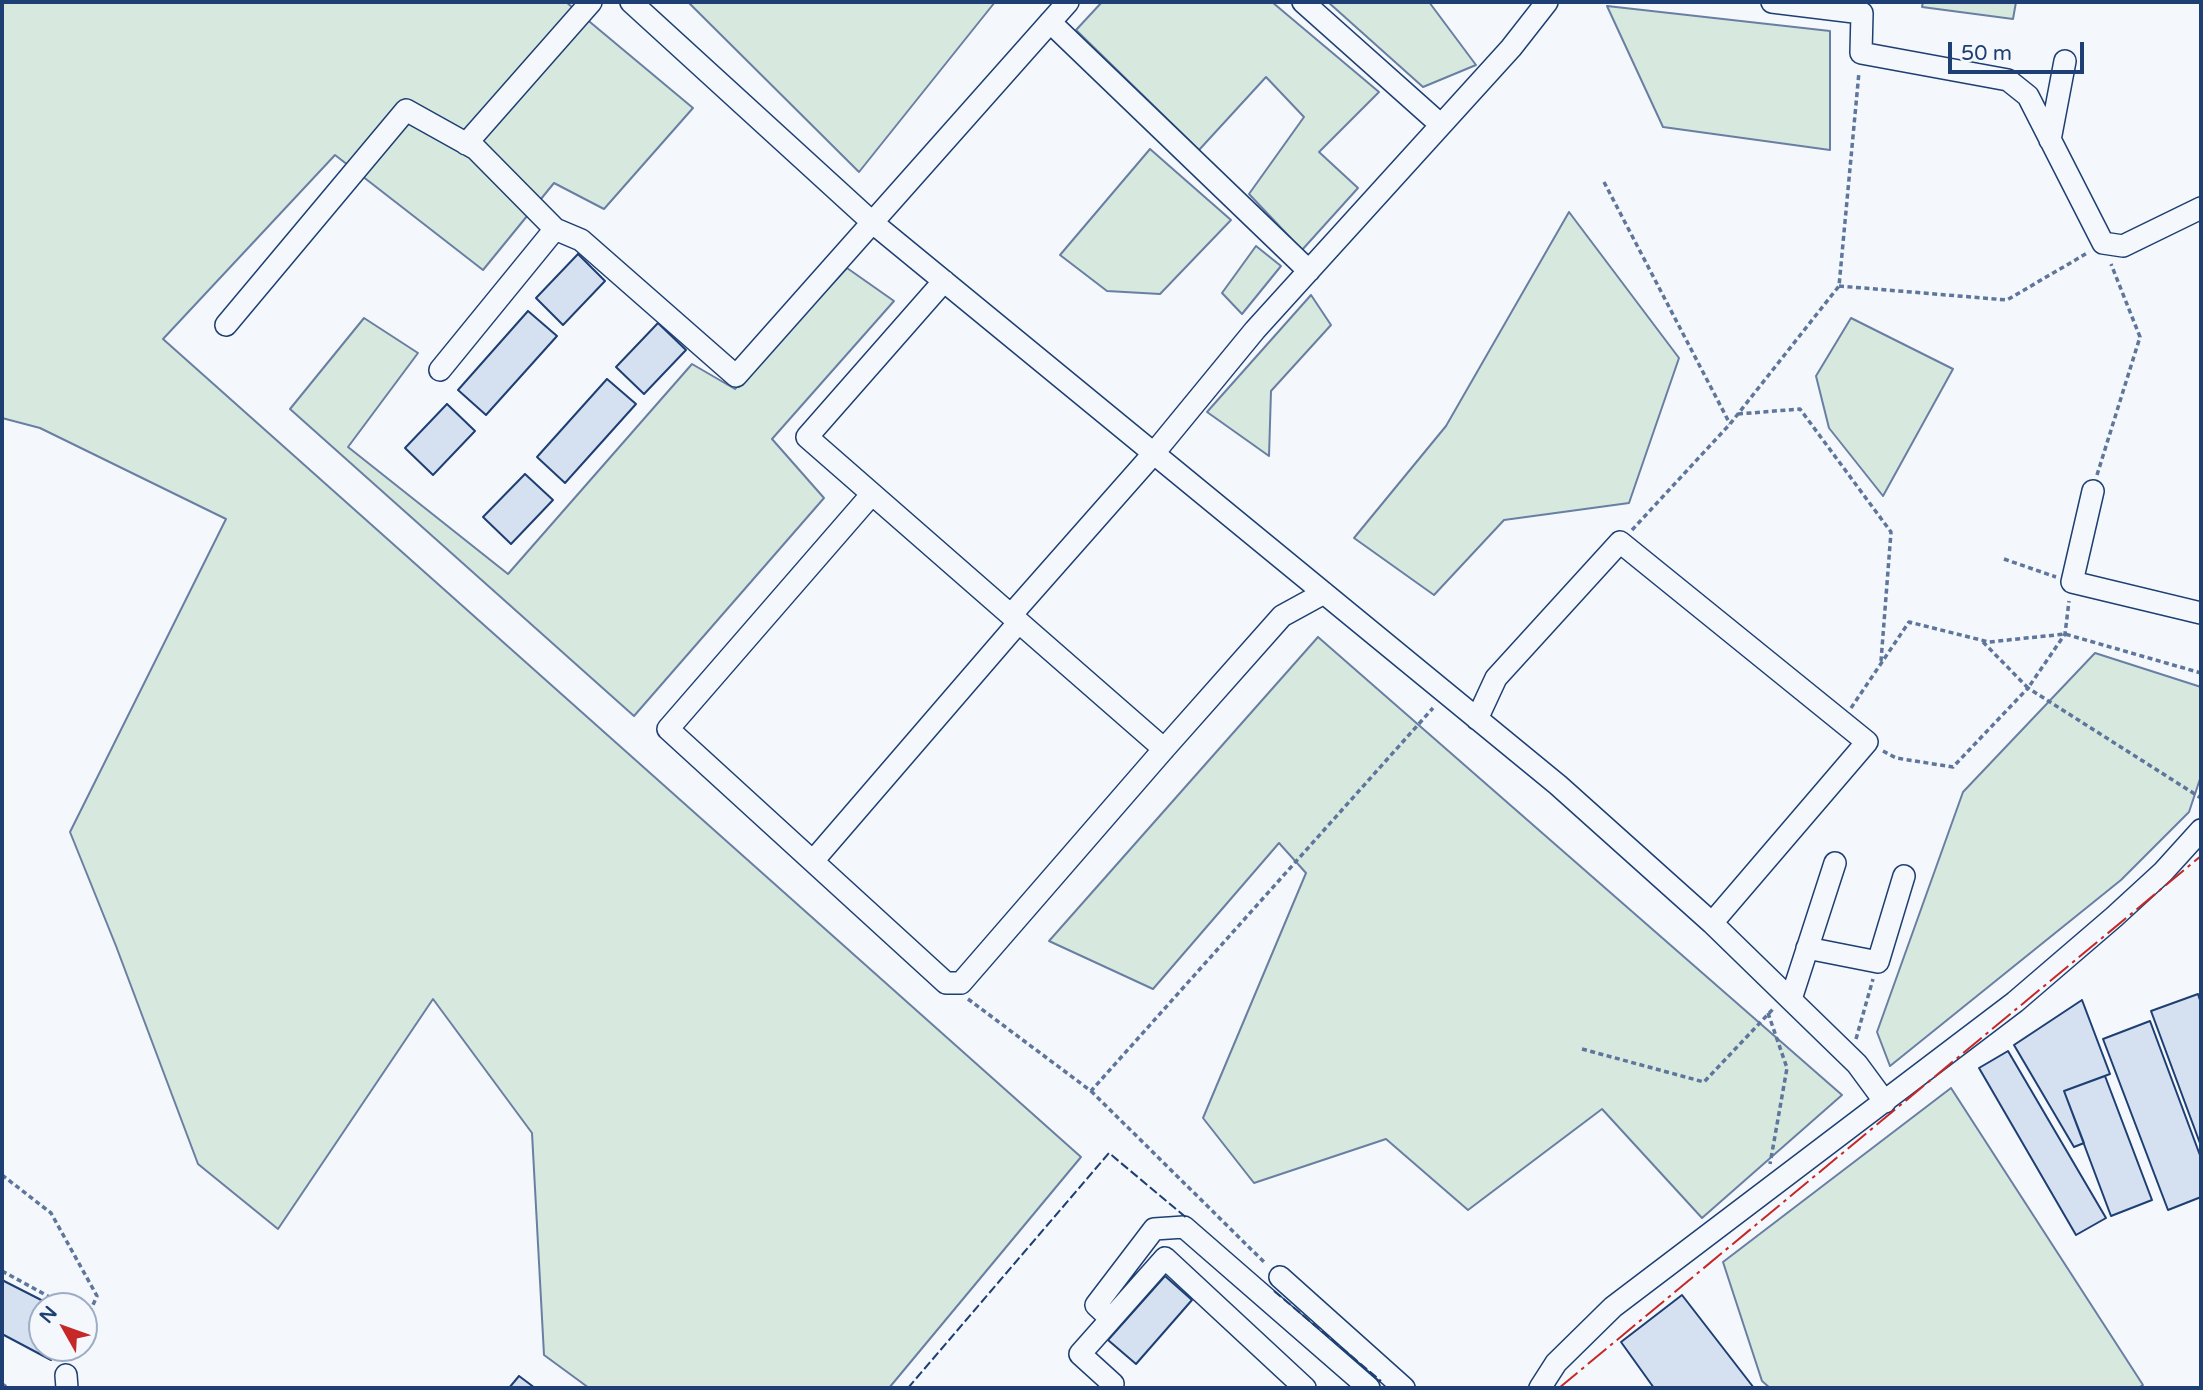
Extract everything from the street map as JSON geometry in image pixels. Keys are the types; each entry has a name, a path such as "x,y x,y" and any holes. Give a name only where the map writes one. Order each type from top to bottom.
{"street":[{"path":"466,144 592,2"},
{"path":"631,2 873,223 1558,785 1712,923 1851,1058 1885,1102"},
{"path":"226,326 406,110 476,149 555,229 581,240 737,376 1068,2"},
{"path":"1303,2 1441,125"},
{"path":"813,861 1255,330 1511,48 1547,2"},
{"path":"1772,2 1861,13 1861,53 2008,80 2028,96 2103,243 2123,246 2201,208"},
{"path":"1050,22 1308,271"},
{"path":"2050,140 2065,61"},
{"path":"440,370 555,229"},
{"path":"944,281 807,437 1164,749"},
{"path":"2093,491 2071,582 2201,613"},
{"path":"872,494 668,729 946,983 961,983 1282,616 1324,593"},
{"path":"1477,719 1496,678 1620,542 1867,742 1712,923"},
{"path":"1541,1388 1556,1363 1613,1307 2015,1002 2163,872 2201,830"},
{"path":"1788,997 1835,863"},
{"path":"1807,948 1878,962 1904,876"},
{"path":"1111,1319 1096,1305 1154,1229 1184,1227 1368,1388"},
{"path":"1113,1384 1080,1354 1165,1258 1305,1388"},
{"path":"1279,1277 1404,1388"}],"path":[{"path":"1620,542 1730,424 1839,286 1861,53"},
{"path":"1604,182 1730,424"},
{"path":"1839,286 2007,300 2103,243 2140,337 2093,491"},
{"path":"1738,414 1800,409 1891,532 1881,664"},
{"path":"1867,742 1896,758 1953,767 2028,688 2065,635 2071,582 2004,559"},
{"path":"1842,722 1909,622 1989,642 2065,635 2201,673"},
{"path":"1982,640 2028,688 2201,798"},
{"path":"1091,1091 1446,693"},
{"path":"1851,1058 1878,962"},
{"path":"946,983 1091,1091 1279,1277"},
{"path":"1582,1049 1704,1082 1768,1013 1788,997"},
{"path":"1764,1193 1787,1068 1768,1013"},
{"path":"2,1175 51,1213 95,1292"},
{"path":"2,1270 41,1292"},
{"path":"2,1384 8,1388"}],"shaded area":[{"path":"2,2 566,2 693,108 604,209 554,183 483,270 335,155 163,339 1081,1157 889,1388 589,1388 544,1355 532,1133 433,999 278,1229 198,1164 70,832 226,519 40,428 2,418"},
{"path":"688,2 995,2 859,172"},
{"path":"1102,2 1272,2 1379,92 1319,152 1358,188 1302,250 1249,194 1304,117 1266,77 1199,150 1076,30"},
{"path":"1328,2 1429,2 1476,65 1423,87"},
{"path":"1923,2 2016,2 2013,19 1922,7"},
{"path":"1607,6 1830,31 1830,150 1663,127"},
{"path":"1150,149 1231,220 1160,294 1107,291 1060,255"},
{"path":"1569,212 1679,358 1629,503 1504,520 1434,595 1354,538 1446,426"},
{"path":"1256,246 1281,266 1242,314 1222,293"},
{"path":"847,268 894,301 772,439 824,498 634,716 290,409 364,318 418,353 348,447 508,574 692,364 735,389"},
{"path":"1311,295 1331,325 1271,391 1269,456 1207,412"},
{"path":"1851,318 1953,369 1883,496 1829,428 1816,376"},
{"path":"1318,637 1842,1095 1702,1218 1602,1109 1468,1210 1386,1139 1254,1183 1203,1118 1306,873 1279,843 1153,989 1049,941"},
{"path":"2095,653 2201,687 2201,776 2189,812 2121,880 1890,1066 1877,1032 1963,792"},
{"path":"1951,1088 2143,1385 2138,1388 1770,1388 1762,1381 1723,1262"}],"building":[{"path":"578,254 605,281 563,325 536,298"},
{"path":"528,311 557,336 486,415 458,390"},
{"path":"658,323 686,350 644,394 616,367"},
{"path":"607,379 636,404 565,483 537,457"},
{"path":"447,404 475,431 433,475 405,448"},
{"path":"525,474 553,500 511,544 483,517"},
{"path":"2198,994 2201,1003 2201,1146 2151,1011"},
{"path":"2082,1000 2110,1074 2064,1091 2084,1143 2074,1147 2014,1045"},
{"path":"2150,1021 2201,1158 2201,1197 2168,1210 2103,1039"},
{"path":"2008,1051 2106,1218 2076,1235 1979,1068"},
{"path":"2105,1076 2152,1200 2111,1216 2064,1091"},
{"path":"1165,1276 1192,1300 1136,1364 1108,1340"},
{"path":"2,1280 28,1293 28,1348 2,1334"},
{"path":"1682,1295 1754,1388 1654,1388 1621,1342"},
{"path":"519,1376 535,1388 509,1388"}],"fence":[{"path":"908,1388 1109,1153 1188,1219"},
{"path":"1274,1291 1381,1381"}],"power":[{"path":"1559,1388 2201,856"}]}
